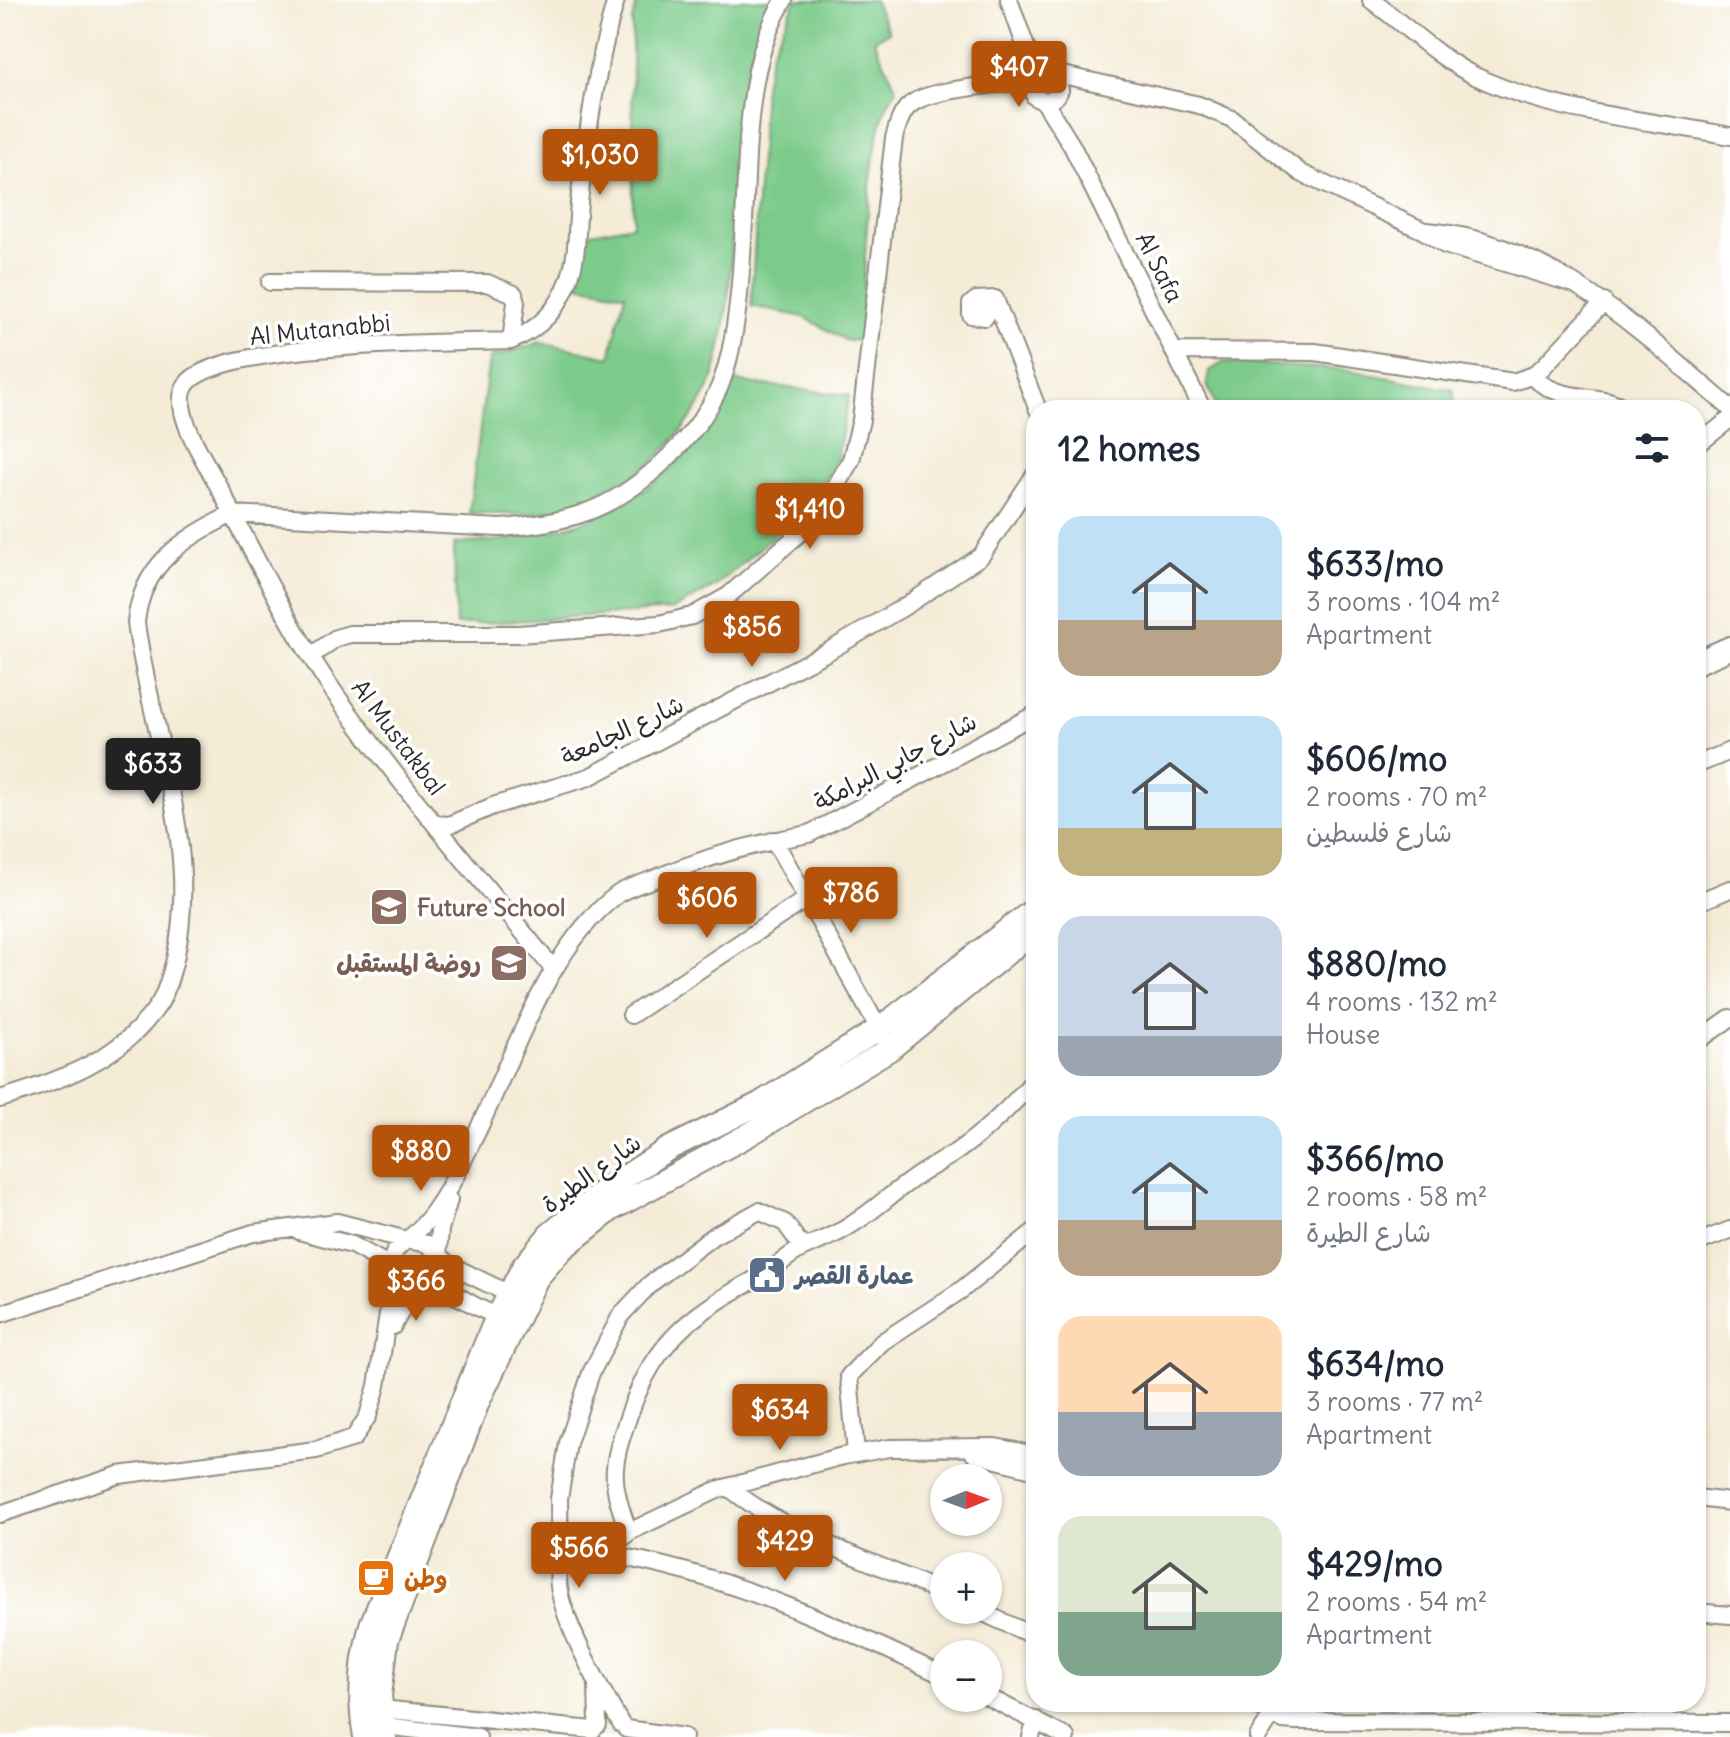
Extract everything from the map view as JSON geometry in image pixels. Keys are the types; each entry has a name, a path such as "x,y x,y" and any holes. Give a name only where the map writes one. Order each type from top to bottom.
{"main road":[{"path":"1706,659 1730,648"},
{"path":"1706,674 1730,664"},
{"name":"شارع الطيرة","path":"884,1039 1026,917"},
{"name":"شارع الطيرة","path":"376,1726 387,1640 478,1402 508,1309 554,1259 612,1209 750,1134 1026,936"}],"street":[{"path":"511,341 527,334 548,317 560,300 575,265 592,93 616,0"},
{"path":"0,1099 48,1084 111,1052 159,1003 170,978 178,943 182,863 143,673 136,623 137,602 145,583 173,549 199,530 233,514 500,528 543,525 596,510 641,481 676,451 711,404 729,352 737,301 752,86 762,49 784,0"},
{"name":"Al Safa","path":"1009,0 1072,146 1198,400"},
{"path":"1371,0 1472,74 1501,87 1631,120 1730,136"},
{"path":"311,656 336,638 371,632 518,634 659,624 692,616 728,596 818,517 851,460 861,420 894,138 908,106 922,97 986,88 1111,86 1187,102 1232,119 1301,173 1424,231 1445,245 1571,283 1604,302 1730,408"},
{"path":"270,282 487,283 514,294 516,303 511,341"},
{"path":"995,299 1034,400"},
{"path":"1175,351 1315,352 1499,382 1531,376 1604,302"},
{"name":"Al Mutanabbi","path":"233,514 183,414 182,394 193,377 258,356 317,348 511,341"},
{"path":"1531,376 1560,396 1588,400"},
{"path":"1706,438 1730,419"},
{"name":"شارع الجامعة","path":"435,824 449,825 493,806 589,777 814,659 907,605 981,556 1026,488"},
{"name":"Al Mustakbal","path":"233,514 311,656 435,824 554,970"},
{"name":"شارع جابي البرامكة","path":"459,1168 554,970 581,932 619,893 689,863 809,834 1026,719"},
{"path":"1706,761 1730,751"},
{"path":"774,840 884,1039"},
{"path":"1706,899 1730,889"},
{"path":"631,1015 806,899"},
{"path":"1706,1035 1730,1018"},
{"path":"629,1532 615,1485 614,1461 650,1364 686,1323 792,1258 803,1248 820,1243 852,1224 988,1128 1026,1093"},
{"path":"0,1514 119,1475 213,1461 260,1459 339,1444 354,1438 368,1416 386,1342 396,1249 429,1220 459,1168"},
{"path":"438,1255 440,1229 459,1168"},
{"path":"626,1730 597,1682 559,1595 556,1576 560,1565 559,1499 573,1423 591,1373 621,1315 650,1284 713,1236 759,1211 785,1223 803,1248"},
{"path":"0,1314 253,1233 337,1222 422,1241 508,1309"},
{"path":"290,1229 331,1237 393,1270 401,1281 508,1309"},
{"path":"1706,1239 1730,1230"},
{"path":"856,1454 849,1376 882,1342 960,1291 1026,1238"},
{"path":"386,1342 406,1302 425,1286"},
{"path":"605,1554 629,1532 728,1487 856,1454 890,1448 1026,1447"},
{"path":"948,1449 1026,1468"},
{"path":"1017,1449 1026,1452"},
{"path":"728,1487 760,1513 807,1538 930,1588"},
{"path":"1706,1499 1730,1502"},
{"path":"560,1565 570,1559 605,1554 658,1563 788,1605 930,1670"},
{"path":"1706,1613 1730,1615"},
{"path":"1002,1621 1026,1632"},
{"path":"594,1731 597,1682"},
{"path":"1002,1704 1066,1737"},
{"path":"1258,1737 1275,1712"},
{"path":"1283,1712 1295,1721 1730,1723"},
{"path":"1031,1737 1036,1720"},
{"path":"376,1726 594,1731 607,1721 626,1730 684,1737"},
{"path":"376,1726 422,1734 478,1737"}],"green space":[{"path":"638,0 772,0 755,43 744,87 737,133 726,319 713,377 692,416 674,440 632,478 610,492 568,509 522,514 469,513 489,359 540,342 610,357 625,294 578,285 586,234 633,225 632,20"},
{"path":"796,0 874,0 889,32 874,40 897,90 886,108 872,170 861,340 847,341 804,317 751,306 764,86 771,53"},
{"path":"1224,362 1348,370 1454,390 1454,400 1214,400 1207,384 1209,371"},
{"path":"732,381 849,395 836,464 801,512 716,586 672,610 456,625 454,544 543,533 583,522 619,506 652,484 682,457 708,422"}],"place":[{"name":"Future School","path":"389,907"},
{"name":"روضة المستقبل","path":"509,963"},
{"name":"عمارة القصر","path":"767,1275"},
{"name":"وطن","path":"376,1578"}]}
